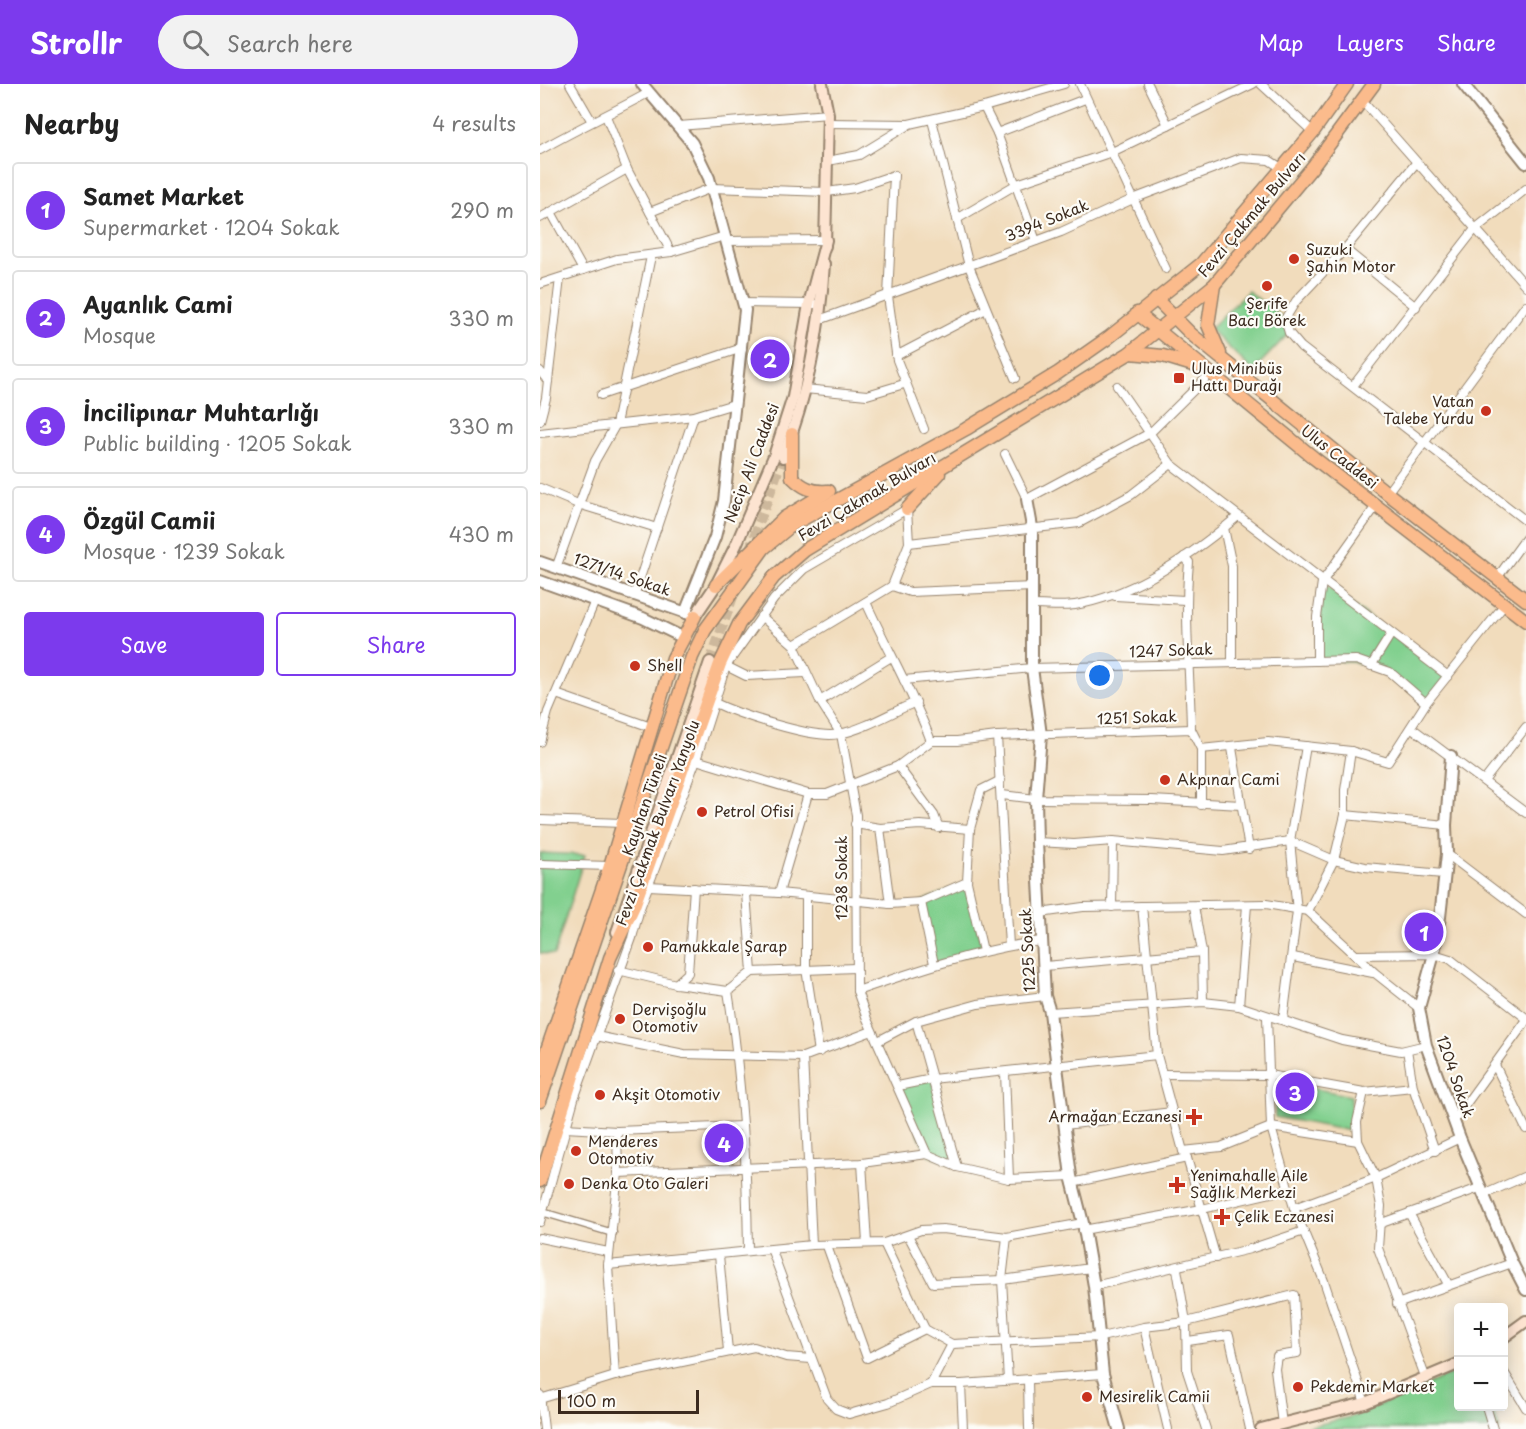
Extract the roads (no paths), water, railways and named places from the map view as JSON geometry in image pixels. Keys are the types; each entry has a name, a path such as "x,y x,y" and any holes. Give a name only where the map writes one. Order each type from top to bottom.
{"main road":[{"name":"Necip Ali Caddesi","path":"783,457 813,364 822,304 826,240 828,119 822,84"},
{"name":"Fevzi Çakmak Bulvarı","path":"540,1101 692,657 705,630 764,548 792,525 966,429 1058,373 1108,338 1156,300 1201,264 1283,169 1347,84"},
{"name":"Fevzi Çakmak Bulvarı","path":"540,1181 610,958 634,906 720,664 739,624 774,577 805,550 1130,353 1174,319 1214,285 1314,165 1374,84"},
{"name":"Necip Ali Caddesi","path":"690,615 716,585 748,521 774,456 793,397 809,304 826,240"},
{"path":"1214,285 1208,325 1221,357"},
{"name":"Ulus Caddesi","path":"1156,300 1174,319 1387,494 1526,600"},
{"name":"Ulus Caddesi","path":"1137,313 1376,506 1526,621"},
{"path":"1130,353 1163,356 1209,371"},
{"path":"792,434 792,477 801,486 816,492 867,483"},
{"path":"907,509 944,467"},
{"path":"716,585 784,518 830,491"},
{"path":"540,1070 610,866 651,727 690,615"},
{"name":"Kayıhan Tüneli","path":"610,958 710,662"},
{"path":"1508,1334 1526,1321"},
{"path":"1261,1429 1365,1403 1454,1366"}],"street":[{"path":"570,84 591,120"},
{"path":"679,126 828,119 909,124 984,107 1064,84"},
{"path":"1080,84 1166,269"},
{"path":"1148,84 1168,125"},
{"path":"957,219 1017,184 1112,152 1252,84"},
{"path":"1260,84 1313,132"},
{"path":"1468,86 1526,163"},
{"path":"540,150 591,120 606,116 645,88 692,143 711,188 743,303 742,348 722,510 690,615"},
{"path":"998,133 1085,99"},
{"path":"1363,101 1526,286"},
{"path":"984,107 998,133 1036,241"},
{"path":"606,116 627,169 671,252"},
{"path":"932,120 969,266 1015,378"},
{"path":"827,161 859,155 909,124"},
{"name":"3394 Sokak","path":"819,320 1036,241 1133,199 1241,158 1269,160 1283,169"},
{"path":"1416,163 1345,249 1296,302 1286,319 1289,333 1301,347 1526,521"},
{"path":"540,218 627,169"},
{"path":"650,212 711,188 827,192 855,188 894,175 888,296 896,356 904,384 924,429"},
{"path":"1353,386 1475,229 1526,189"},
{"path":"551,212 583,270"},
{"path":"540,284 633,255 651,256 726,238 826,240"},
{"path":"1345,249 1416,307"},
{"path":"556,568 594,461 616,424 651,256"},
{"path":"540,420 548,381 560,278"},
{"path":"743,303 822,304"},
{"path":"1387,494 1526,305"},
{"path":"896,356 986,309"},
{"path":"601,395 742,348"},
{"path":"540,371 548,381"},
{"path":"1005,454 1027,499 1150,433 1209,371"},
{"path":"805,389 867,395 904,384"},
{"path":"1117,386 1171,464 1237,517 1448,676"},
{"path":"540,433 694,416 734,404"},
{"path":"634,596 694,416"},
{"path":"909,543 1079,523 1131,495 1171,464"},
{"path":"540,488 578,504 657,528"},
{"name":"1225 Sokak","path":"1027,499 1032,527 1032,668 1041,735 1036,799 1045,996 1050,1012 1071,1180 1094,1286 1103,1374 1119,1429"},
{"path":"1317,661 1317,617 1322,582 1376,506"},
{"path":"794,645 892,586 909,543 907,509"},
{"name":"Fevzi Çakmak Bulvarı Yanyolu","path":"540,1222 566,1128 618,970 696,760 726,666 761,616 804,569 907,509"},
{"path":"1033,605 1074,605 1119,593 1184,557 1237,517"},
{"path":"1224,528 1232,566 1232,662"},
{"path":"1497,578 1526,538"},
{"path":"1184,557 1189,562 1185,600 1190,663 1191,729"},
{"name":"1271/14 Sokak","path":"540,562 690,615"},
{"path":"540,581 643,618 681,637"},
{"path":"892,586 910,592 1032,587"},
{"path":"1108,596 1185,600"},
{"path":"540,742 544,711 556,694 595,601"},
{"path":"696,760 808,794 827,794 897,766 931,741 916,702 891,657 866,603"},
{"path":"1202,805 1202,749 1232,748 1268,742 1351,751 1388,762 1412,728 1426,702 1504,604"},
{"name":"1238 Sokak","path":"761,616 794,645 805,673 841,734 856,815 855,969 857,991 927,1154"},
{"path":"1371,666 1391,634"},
{"path":"820,701 891,657"},
{"name":"1247 Sokak","path":"904,680 1032,668 1356,660 1390,672 1426,702"},
{"path":"726,666 746,676 805,673"},
{"path":"556,694 651,727"},
{"path":"715,703 732,711 825,736 841,734 916,702"},
{"path":"1484,781 1526,727"},
{"path":"1412,728 1526,813"},
{"name":"1251 Sokak","path":"931,741 957,741 998,736 1191,729 1202,749"},
{"path":"998,736 1009,946"},
{"path":"1283,1020 1293,957 1297,911 1290,842 1306,746"},
{"path":"1232,748 1249,849"},
{"path":"1308,911 1334,860 1345,815 1345,790 1351,751"},
{"name":"1204 Sokak","path":"1451,756 1446,825 1447,854 1434,954 1419,1008 1426,1045 1455,1119 1460,1138 1484,1190 1512,1263 1526,1290"},
{"path":"897,766 933,815 939,828"},
{"path":"983,951 967,882 970,829 981,790 1001,780"},
{"path":"779,893 808,794"},
{"path":"1002,795 1036,799 1152,800 1241,806"},
{"path":"1345,815 1446,825"},
{"path":"540,820 622,823"},
{"path":"855,824 880,828 920,825 970,829"},
{"path":"880,828 890,904"},
{"path":"1112,907 1113,841"},
{"path":"1037,842 1074,844 1113,841 1222,851 1290,842 1334,860 1365,867 1443,874"},
{"path":"1447,854 1526,914"},
{"path":"540,864 610,866"},
{"path":"649,886 779,893 890,904 921,902 967,882"},
{"path":"676,984 688,974 694,888"},
{"path":"746,893 752,972"},
{"path":"806,897 806,969 819,1053"},
{"path":"921,902 934,964"},
{"path":"1040,913 1083,907 1266,904 1297,911 1308,911 1375,973 1419,1008"},
{"path":"1239,1006 1247,905"},
{"path":"1142,906 1157,1055 1216,1258"},
{"path":"1194,906 1202,952 1203,1002"},
{"path":"857,991 934,964 983,951 1041,941"},
{"path":"1045,966 1202,952"},
{"path":"1356,955 1434,954 1450,959 1526,1020 1455,1119"},
{"path":"1293,957 1375,973"},
{"path":"618,970 676,984 728,992 752,972 855,969"},
{"path":"728,992 738,1055 747,1168 748,1251"},
{"path":"878,1041 916,1021 978,1004 1045,996"},
{"path":"1050,1012 1203,1002 1239,1006 1342,1040 1407,1050 1426,1045"},
{"path":"1267,1017 1271,1127 1294,1208 1324,1281 1365,1403"},
{"path":"916,1021 957,1167"},
{"path":"596,1036 684,1054 803,1057 819,1053 872,1030"},
{"path":"1407,1050 1413,1087 1435,1151"},
{"path":"898,1086 932,1078 1157,1055"},
{"path":"803,1057 812,1245"},
{"path":"1495,1065 1526,1129"},
{"path":"1005,1072 1009,1179"},
{"path":"1163,1074 1269,1076 1364,1092 1413,1087"},
{"path":"1364,1092 1357,1122 1358,1141 1376,1178 1381,1206 1378,1248 1426,1379"},
{"path":"1065,1125 1172,1112"},
{"path":"566,1128 617,1131 742,1126"},
{"path":"618,1173 862,1163 927,1154 957,1167 1009,1179 1071,1180 1221,1147 1271,1127 1358,1141"},
{"path":"615,1377 608,1252 613,1233 618,1173 617,1131"},
{"path":"1294,1208 1376,1178 1460,1138"},
{"path":"862,1163 867,1244"},
{"path":"1379,1224 1526,1176"},
{"path":"608,1264 748,1251 772,1251 812,1245 884,1244 909,1237 921,1230 943,1229 1007,1237 1202,1209 1288,1189"},
{"path":"542,1212 613,1233"},
{"path":"1409,1213 1448,1284"},
{"path":"1094,1286 1177,1269 1304,1231"},
{"path":"909,1237 933,1283 1002,1280 1091,1268"},
{"path":"1007,1237 1002,1280 1008,1341 1008,1380"},
{"path":"540,1238 608,1252"},
{"path":"884,1244 926,1329 952,1344 1101,1337 1144,1327 1186,1323 1294,1295 1297,1353 1277,1356 1276,1362 1282,1424"},
{"path":"827,1246 867,1358 926,1329"},
{"path":"772,1251 827,1399 836,1409 849,1414 888,1403 931,1384 1103,1374"},
{"path":"719,1255 728,1351"},
{"path":"1397,1304 1512,1263"},
{"path":"1177,1269 1188,1341 1187,1371 1206,1429"},
{"path":"1144,1327 1168,1429"},
{"path":"1188,1341 1229,1335 1250,1429"},
{"path":"931,1384 952,1344"},
{"path":"540,1399 615,1377 754,1347 786,1357 811,1359"},
{"path":"1508,1379 1525,1403"},
{"path":"1028,1380 1029,1429"},
{"path":"961,1384 963,1429"},
{"path":"540,1394 544,1429"},
{"path":"1487,1411 1493,1429"}],"tunnel":[{"path":"749,551 783,457"},
{"path":"710,662 734,594"}],"place":[{"name":"Suzuki Şahin Motor","path":"1294,259"},
{"name":"Şerife Bacı Börek","path":"1267,286"},
{"name":"Ayanlık Cami","path":"770,359"},
{"name":"Ulus Minibüs Hattı Durağı","path":"1179,378"},
{"name":"Vatan Talebe Yurdu","path":"1486,411"},
{"name":"Shell","path":"635,666"},
{"name":"Akpınar Cami","path":"1165,780"},
{"name":"Petrol Ofisi","path":"702,812"},
{"name":"Samet Market","path":"1424,932"},
{"name":"Pamukkale Şarap","path":"648,947"},
{"name":"Dervişoğlu Otomotiv","path":"620,1019"},
{"name":"İncilipınar Muhtarlığı","path":"1295,1092"},
{"name":"Akşit Otomotiv","path":"600,1095"},
{"name":"Armağan Eczanesi","path":"1194,1117"},
{"name":"Özgül Camii","path":"724,1143"},
{"name":"Menderes Otomotiv","path":"576,1151"},
{"name":"Denka Oto Galeri","path":"569,1184"},
{"name":"Yenimahalle Aile Sağlık Merkezi","path":"1177,1185"},
{"name":"Çelik Eczanesi","path":"1222,1217"},
{"name":"Pekdemir Market","path":"1298,1387"},
{"name":"Mesirelik Camii","path":"1087,1397"}]}
